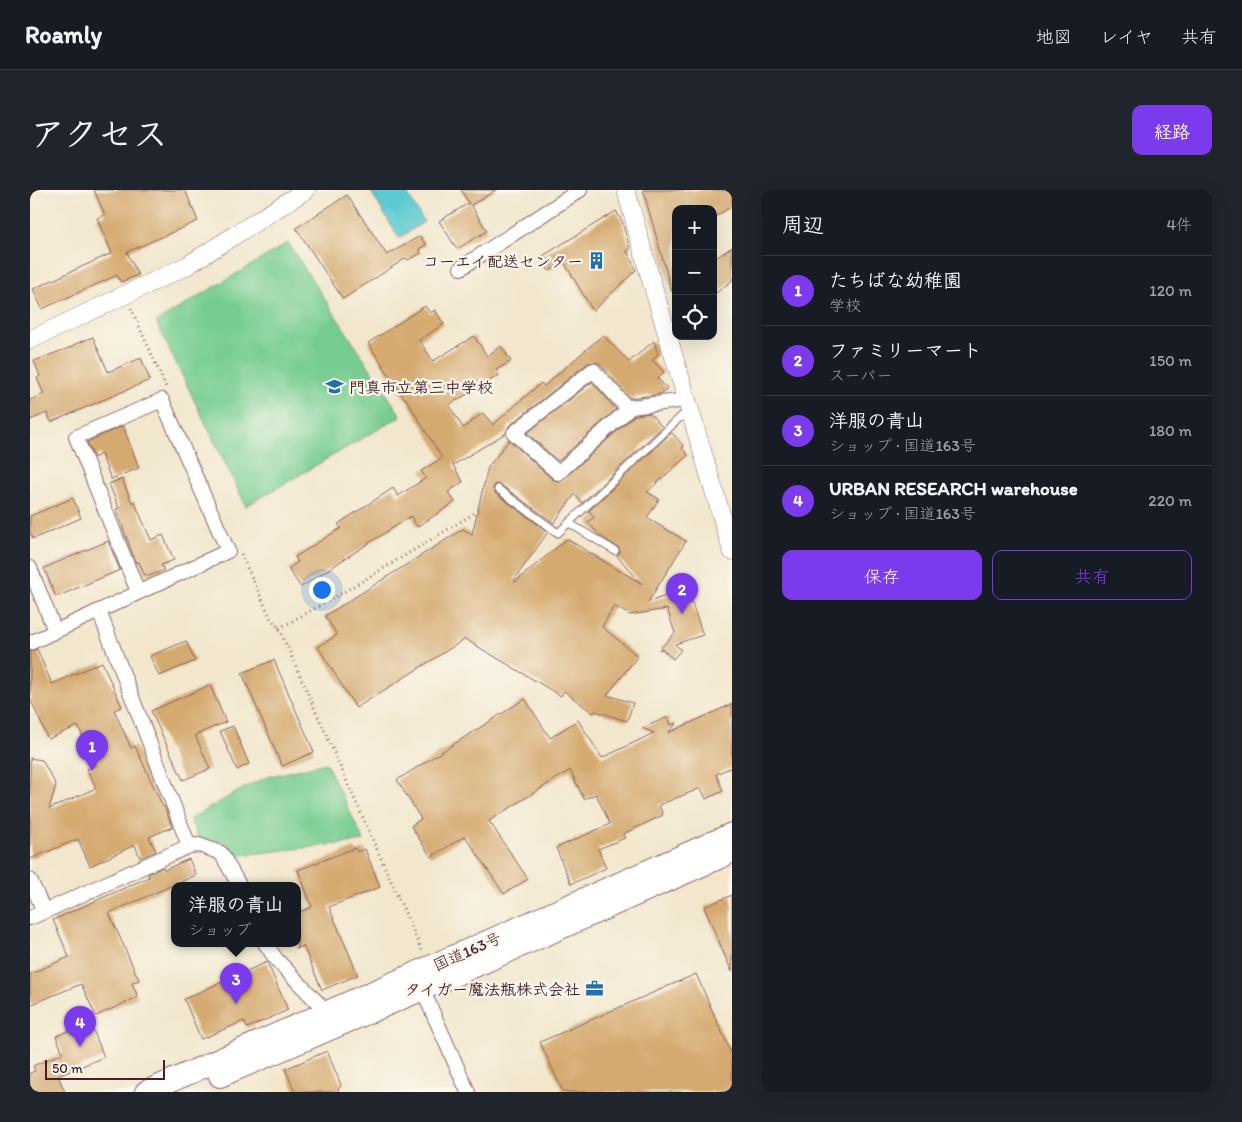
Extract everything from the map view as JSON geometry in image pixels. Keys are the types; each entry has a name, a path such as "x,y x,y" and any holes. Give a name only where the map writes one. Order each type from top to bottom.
{"highway":[{"name":"国道163号","path":"146,1092 421,973 732,834"},
{"name":"国道163号","path":"184,1092 421,973 732,851"}],"street":[{"path":"30,340 188,265 306,190"},
{"path":"462,268 580,190"},
{"path":"626,190 688,404 726,509 732,551"},
{"path":"628,410 592,370 514,433 558,473 632,407 688,404"},
{"path":"30,643 228,551 162,400 76,437 138,592"},
{"path":"30,568 55,631"},
{"path":"99,611 189,846"},
{"path":"30,918 189,846 199,846 221,853 237,882"},
{"path":"30,880 44,911"},
{"path":"268,947 276,959 318,1003 324,1014"},
{"path":"421,973 468,1092"}],"lane":[{"path":"498,489 558,533 688,404"},
{"path":"569,523 615,551"}],"path":[{"path":"130,306 166,387"},
{"path":"279,628 323,605 364,578 475,514"},
{"path":"238,546 271,619 279,628 421,973"}],"green space":[{"path":"288,243 401,416 246,506 156,322"},
{"path":"326,763 364,841 234,856 229,851 197,836 190,819 244,788 267,777"}],"water":[{"path":"370,190 405,190 424,222 399,238"}],"building":[{"path":"94,190 185,190 198,221 127,252 138,275 121,282 117,275 42,309 33,289 112,253 97,218 105,215"},
{"path":"461,190 496,190 471,205 487,231 457,249 439,221 469,203"},
{"path":"643,190 732,190 732,206 717,215 717,205 672,205 672,292"},
{"path":"347,195 387,255 420,236 426,245 419,249 421,253 408,260 406,258 343,299 296,228"},
{"name":"コーエイ配送センター","path":"616,211 622,221 630,249 627,251 636,270 593,311 564,262 549,271 541,257"},
{"path":"732,247 732,281 717,292 717,257"},
{"path":"425,306 430,313 435,310 444,324 419,340 433,361 474,336 487,356 501,346 511,361 496,370 499,375 449,405 463,428 483,413 493,425 541,383 544,386 603,335 629,362 654,341 658,355 652,360 664,372 657,378 667,388 661,394 630,398 600,364 595,362 588,363 509,426 506,433 453,465 463,482 448,492 455,502 417,527 411,516 301,587 288,569 298,562 295,557 341,528 338,524 393,488 398,496 426,478 421,471 442,458 406,399 368,343"},
{"path":"93,337 108,372 141,358 150,380 51,422 47,413 30,420 30,400 44,394 37,378 40,376 34,361"},
{"path":"592,382 616,409 558,461 527,433"},
{"path":"650,413 662,427 582,503 575,494 554,523 501,485 495,484 493,489 495,493 548,532 514,580 515,582 567,539 642,584 617,556 620,552 619,548 599,535 588,522 594,517 589,511 669,435 672,433 684,446 682,448 688,455 647,492 659,499 647,518 686,541 648,602 687,589 703,635 675,644 681,650 673,659 662,649 659,650 675,633 667,609 630,615 614,606 602,627 638,656 607,695 633,703 627,721 595,711 593,713 564,691 561,696 465,639 356,708 318,647 337,635 325,616 463,529 472,534 488,467 509,440 552,479 560,482 635,415"},
{"path":"123,426 139,468 111,479 101,454 94,458 87,442"},
{"path":"122,479 151,540 163,535 174,560 161,565 164,570 149,576 144,574 139,562 136,563 116,509 119,508 109,484"},
{"path":"73,498 81,518 33,539 30,532 30,516"},
{"path":"108,541 120,570 56,597 44,568"},
{"path":"186,641 195,661 159,676 150,656"},
{"path":"37,649 52,684 102,662 122,707 114,710 131,748 135,746 172,827 149,837 156,851 140,858 135,845 90,866 78,839 30,859 30,758 42,760 56,785 49,809 96,788 87,769 96,766 78,726 48,739 30,698 30,652"},
{"path":"274,660 314,752 282,766 242,673"},
{"path":"210,685 226,722 195,735 210,769 183,780 151,711"},
{"path":"525,699 550,738 578,720 602,758 654,733 642,728 668,717 671,725 677,723 668,733 732,704 732,767 716,774 723,791 706,799 701,788 659,805 663,815 623,834 625,838 598,849 606,868 571,884 556,848 610,824 596,794 584,799 570,770 489,821 528,879 504,894 465,836 431,857 411,826 421,819 397,780"},
{"path":"233,726 249,764 237,770 220,731"},
{"path":"355,848 357,852 365,849 380,887 329,907 358,975 322,990 303,946 301,947 301,911 312,907 298,870"},
{"path":"189,859 196,875 180,882 171,882 171,886 109,913 139,980 132,983 138,997 96,1016 81,984 30,1005 30,974 69,957 53,920 149,877 148,874 163,867 164,870"},
{"path":"732,895 732,972 704,907"},
{"path":"267,962 288,1010 247,1028 244,1021 201,1039 184,999"},
{"path":"696,974 732,1055 732,1092 563,1092 540,1042"},
{"path":"90,1022 104,1057 58,1076 65,1092 30,1092 30,1073 35,1071 33,1066 63,1053 56,1036"},
{"path":"327,1051 341,1085 337,1092 295,1092 285,1069"}],"place":[{"name":"コーエイ配送センター","path":"597,261"},
{"name":"門真市立第三中学校","path":"335,387"},
{"name":"ファミリーマート","path":"682,614"},
{"name":"たちばな幼稚園","path":"92,771"},
{"name":"タイガー魔法瓶株式会社","path":"594,989"},
{"name":"洋服の青山","path":"236,1004"},
{"name":"URBAN RESEARCH warehouse","path":"80,1047"}]}
